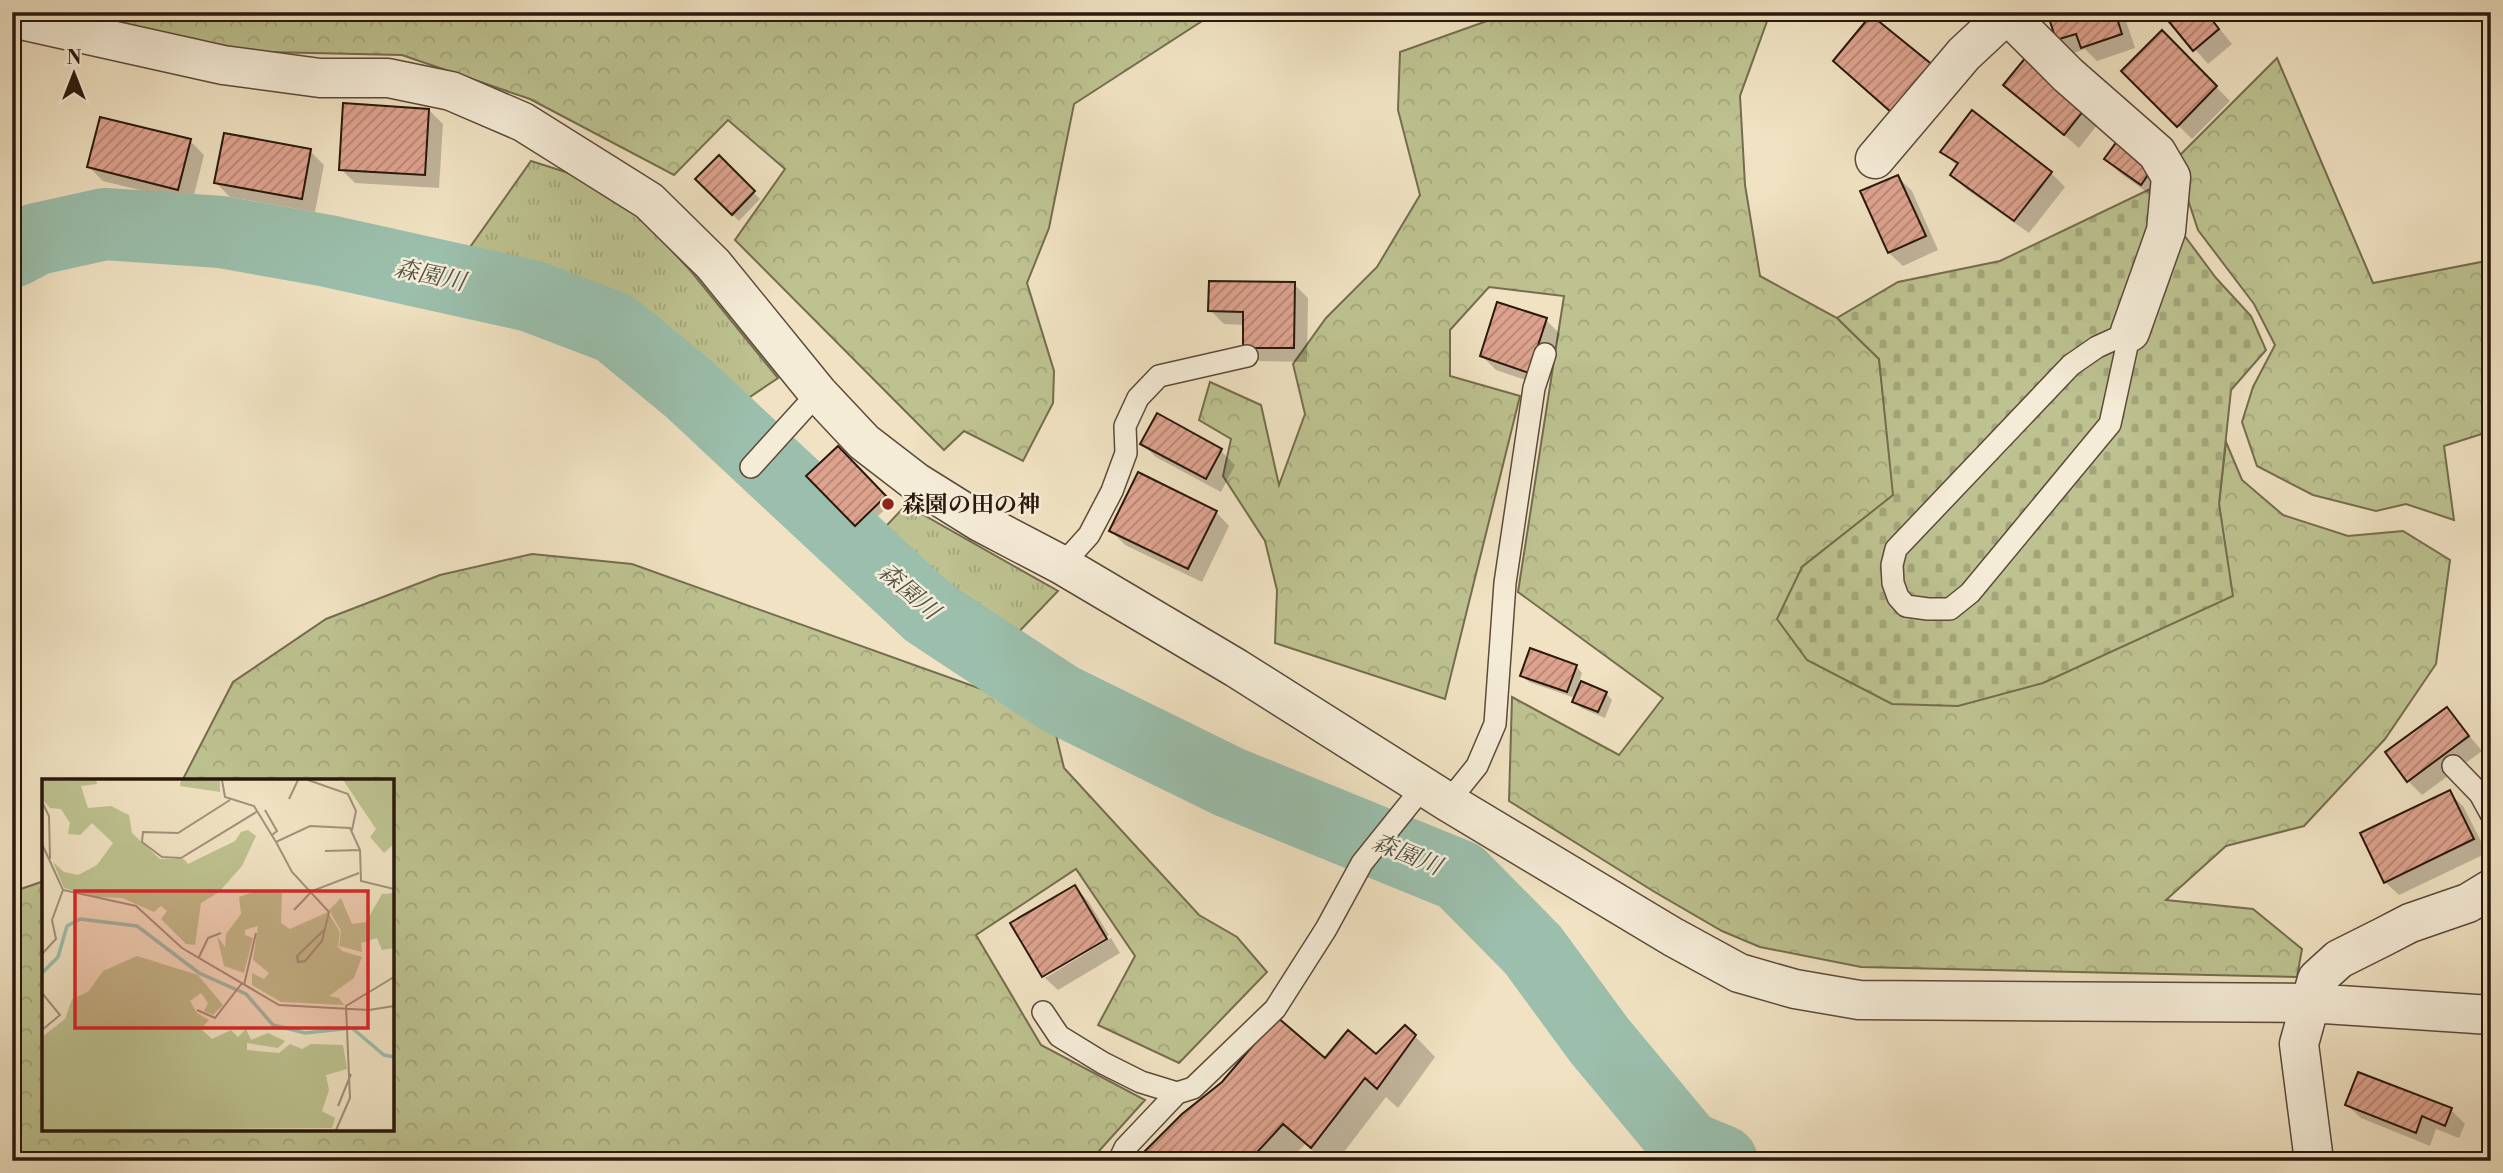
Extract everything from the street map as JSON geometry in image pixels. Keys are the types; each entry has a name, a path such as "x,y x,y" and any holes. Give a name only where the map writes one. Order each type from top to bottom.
{"street":[{"path":"1875,159 1964,54 2007,13 2068,75 2157,153 2171,177 2166,232 2130,332"},
{"path":"12,18 223,65 320,78 388,78 451,91 523,122 649,201 713,264 818,393 864,442 916,482 980,522 1062,565 1236,667 1435,795 1673,937 1739,973 1795,989 1859,1000 2309,1003 2491,1015"},
{"path":"2312,1150 2300,1044 2317,979 2339,959 2410,923 2468,903 2491,889"}],"lane":[{"path":"2130,332 2110,424 2084,457 1970,593 1950,609 1906,606 1898,597 1893,583 1892,565 1896,549 2071,365 2097,347 2130,332"},
{"path":"1119,1161 1125,1148 1177,1093 1193,1088 1275,1009 1326,929 1362,863 1385,832 1477,766 1495,724 1505,583 1534,388 1545,354"},
{"path":"1062,565 1088,535 1112,491 1126,453 1125,426 1138,398 1159,376 1247,356"},
{"path":"751,467 818,393"},
{"path":"2453,766 2480,794 2491,814"},
{"path":"1043,1012 1059,1036 1103,1063 1141,1082 1177,1093"}],"green space":[{"path":"45,12 1216,12 1074,104 1049,228 1027,283 1054,371 1053,403 1023,461 964,431 944,450 735,240 785,169 728,120 674,175 530,99 402,55 177,50"},
{"path":"1512,12 1770,13 1740,96 1745,185 1760,276 1837,318 1879,359 1894,495 1802,567 2232,596 2219,504 2226,442 2242,480 2283,515 2348,536 2403,531 2450,560 2436,664 2385,739 2304,826 2226,846 2166,900 2253,909 2302,949 2297,977 1861,967 1760,947 1722,931 1653,891 1509,801 1512,697 1619,755 1663,698 1518,592 1564,296 1489,287 1450,330 1450,376 1520,396 1445,699 1275,643 1277,590 1265,541 1223,476 1231,439 1199,420 1210,382 1261,405 1279,485 1305,414 1293,364 1326,318 1377,267 1420,195 1398,110 1400,52"},
{"path":"2277,58 2373,283 2486,261 2491,255 2491,431 2444,446 2454,520 2406,504 2376,511 2313,495 2257,466 2242,422 2253,387 2275,345 2254,304 2198,230 2175,160"},
{"path":"531,161 572,174 638,215 690,270 778,378 732,409 661,346 598,296 468,250"},
{"path":"2167,181 2181,231 2216,278 2251,316 2266,350 2231,390 2219,504 2233,596 2043,683 1958,706 1892,704 1807,660 1777,619 1802,567 1893,495 1879,359 1837,318 1898,282 2000,261"},
{"path":"906,505 1058,591 1010,641 871,542"},
{"path":"532,554 632,564 1051,714 1064,768 1199,915 1237,937 1267,972 1179,1063 1098,1025 1135,956 1076,869 976,935 1041,1045 1145,1100 1090,1161 12,1161 12,892 42,882 42,1131 394,1131 394,779 183,779 233,682 326,619 440,575"}],"building":[{"path":"2047,12 2115,12 2122,34 2081,48 2076,34 2056,40"},
{"path":"2161,12 2206,12 2219,29 2193,51"},
{"path":"1871,15 1940,71 1900,120 1833,61"},
{"path":"2162,30 2217,86 2177,127 2121,71"},
{"path":"2031,51 2092,100 2064,135 2003,85"},
{"path":"343,103 429,109 425,175 339,170"},
{"path":"1972,110 2052,172 2014,221 1950,175 1958,163 1940,152"},
{"path":"100,117 191,139 178,190 87,167"},
{"path":"2126,129 2162,154 2141,185 2104,159"},
{"path":"224,133 311,149 302,199 214,183"},
{"path":"719,155 755,191 732,215 695,179"},
{"path":"1898,175 1926,236 1888,253 1860,191"},
{"path":"1209,281 1295,282 1294,348 1243,348 1243,312 1208,311"},
{"path":"1497,302 1547,318 1529,373 1480,356"},
{"path":"1157,413 1222,449 1206,479 1140,444"},
{"path":"838,446 886,496 855,526 806,476"},
{"path":"1138,472 1217,511 1188,569 1109,531"},
{"path":"1530,648 1577,665 1567,692 1520,676"},
{"path":"1581,681 1607,692 1598,712 1572,702"},
{"path":"2447,707 2469,736 2407,782 2385,752"},
{"path":"2450,790 2474,839 2384,883 2360,833"},
{"path":"1075,885 1107,939 1042,977 1010,923"},
{"path":"1277,1017 1325,1058 1348,1030 1376,1054 1405,1025 1416,1035 1377,1089 1365,1078 1311,1148 1283,1124 1249,1161 1150,1161 1142,1154 1182,1114 1222,1082"},
{"path":"2358,1072 2452,1108 2445,1126 2422,1116 2416,1133 2345,1105"}],"waterway":[{"name":"森園川","path":"12,252 37,239 105,224 221,232 328,251 531,296 615,328 689,389 928,612 1060,699 1229,782 1460,876 1533,950 1599,1040 1688,1147 1722,1161"}],"place":[{"name":"森園の田の神","path":"888,504"}]}
